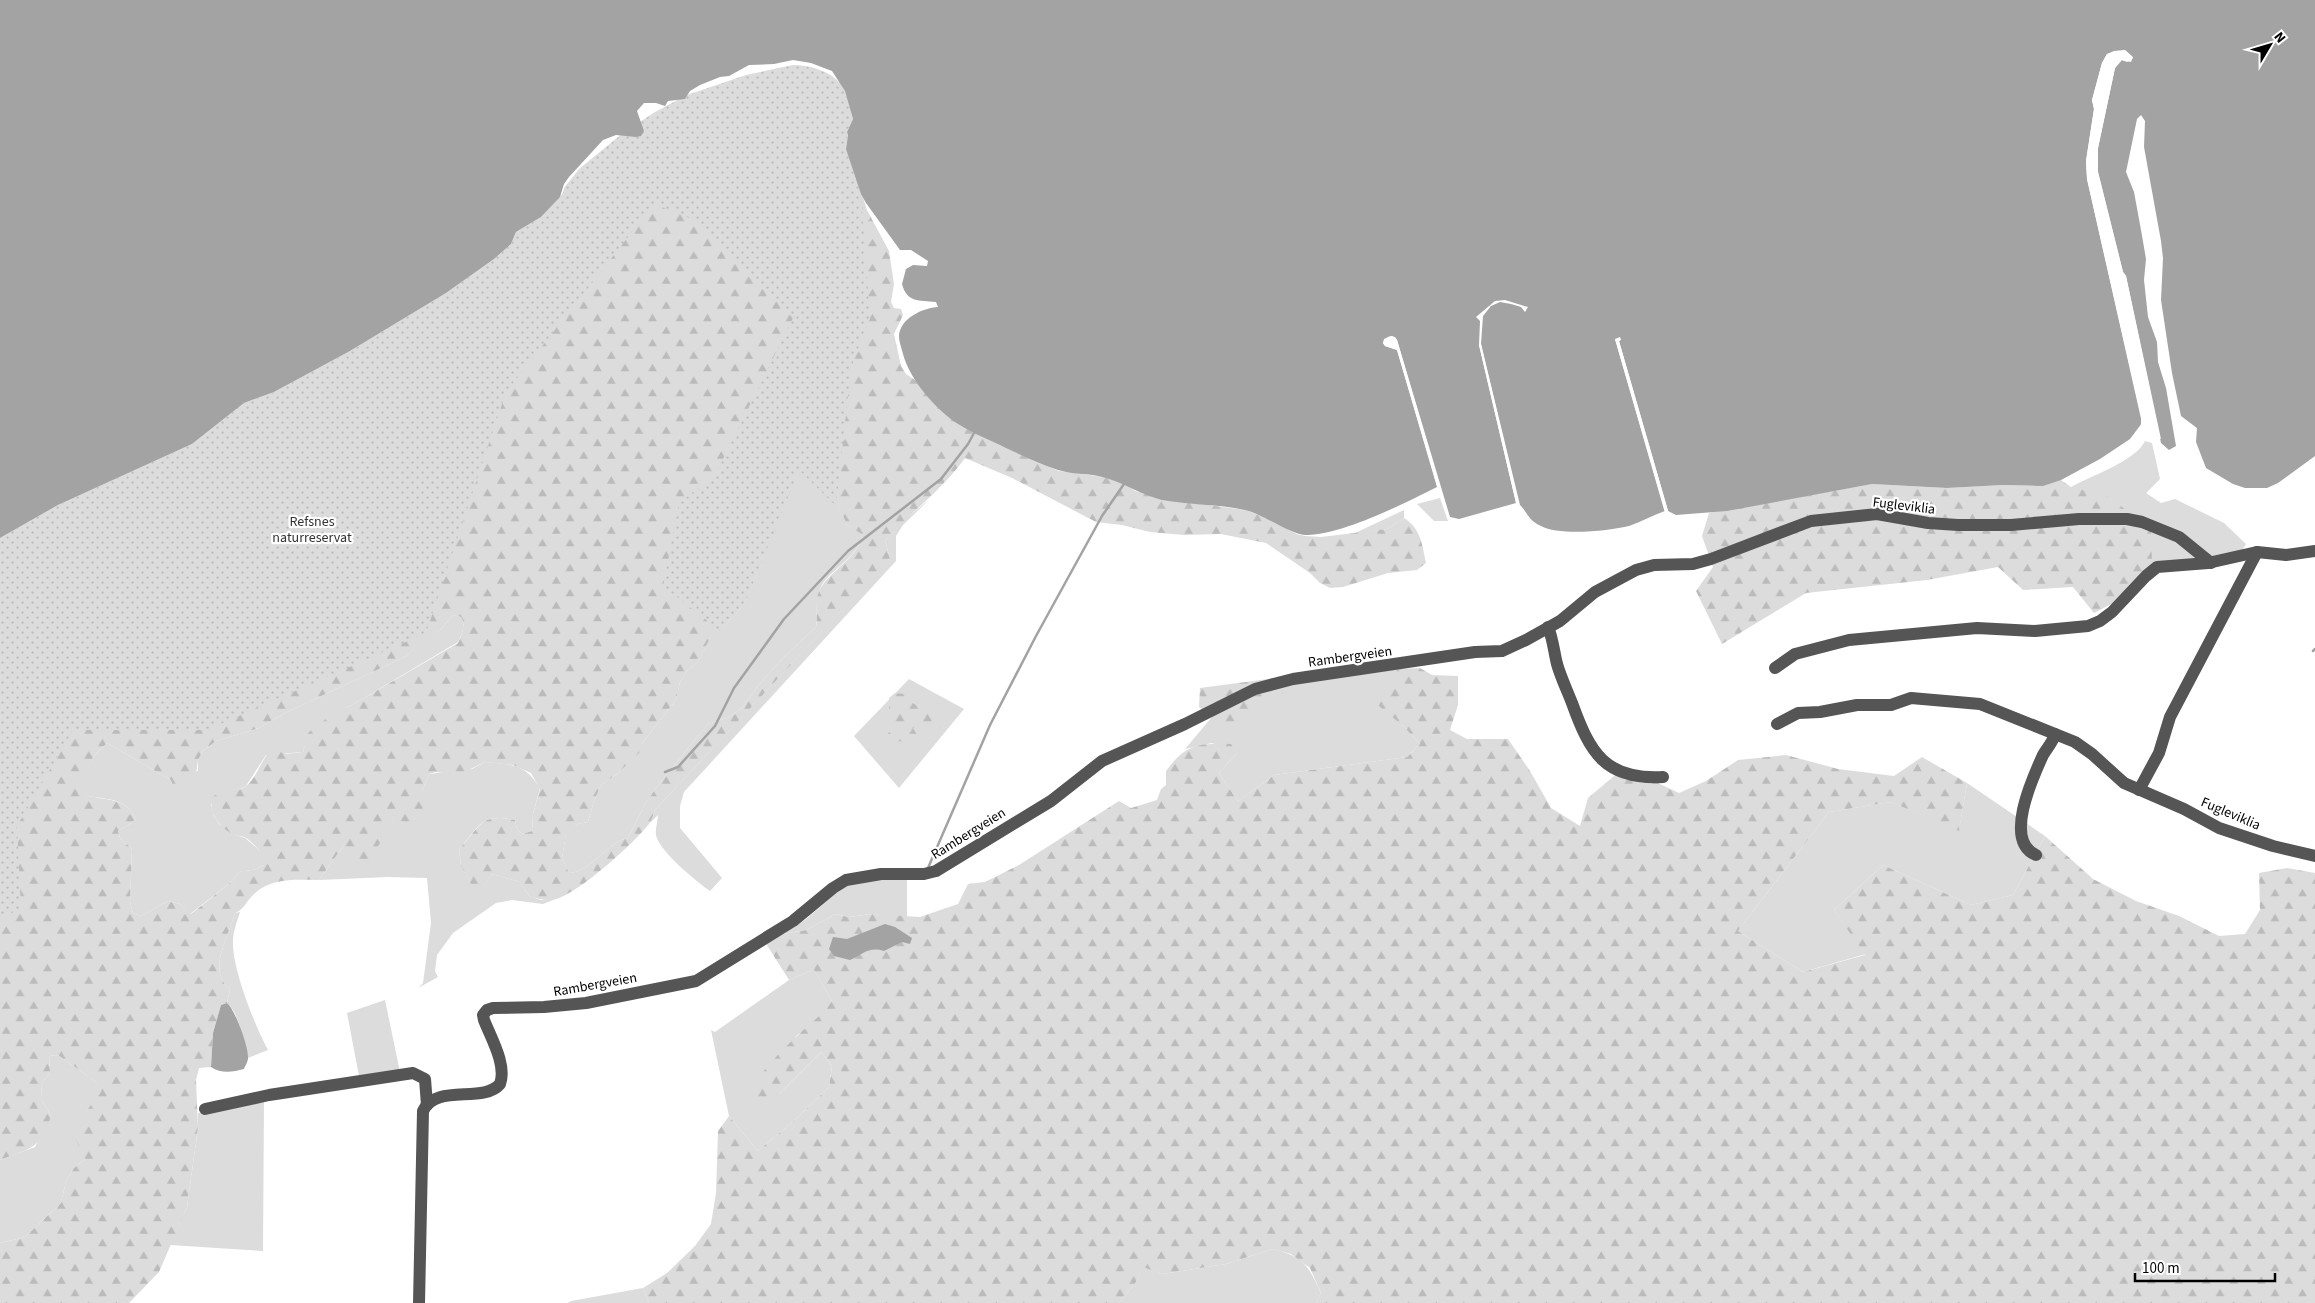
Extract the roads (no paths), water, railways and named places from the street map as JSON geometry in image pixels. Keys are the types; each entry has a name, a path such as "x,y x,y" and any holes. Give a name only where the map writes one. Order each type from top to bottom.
{"street":[{"name":"Fugleviklia","path":"1499,652 1548,628 1568,615 1595,592 1636,570 1654,565 1697,563 1738,550 1810,521 1869,514 1882,514 1920,522 1958,525 2011,526 2079,519 2127,519 2142,522 2179,537 2211,563"},
{"path":"1775,668 1795,654 1849,640 1977,628 2034,631 2088,626 2100,621 2112,612 2154,569 2161,566 2211,563 2256,552 2286,556 2315,551"},
{"path":"2139,790 2159,753 2170,717 2256,552"},
{"path":"1548,628 1562,680 1583,734 1593,749 1607,763 1621,773 1636,777 1663,777"},
{"name":"Rambergveien","path":"427,1105 436,1099 489,1090 500,1084 502,1075 500,1062 483,1016 490,1009 586,1003 696,981 793,921 841,883 864,876 900,873 924,874 936,871 1054,799 1102,760 1184,724 1256,689 1293,679 1475,652 1499,652"},
{"name":"Fugleviklia","path":"1778,724 1798,713 1820,712 1856,705 1891,705 1911,698 1980,704 2084,747 2116,777 2139,790 2233,833 2273,846 2315,856"},
{"path":"2036,855 2027,850 2022,839 2023,808 2042,758 2055,734"},
{"path":"205,1109 269,1095 413,1073 425,1079 427,1105 423,1116 419,1303"}],"waterway":[{"path":"665,772 678,767 715,726 734,688 784,619 848,551 941,479 968,444 974,433"},
{"path":"928,868 990,725 1102,516 1124,484"}],"park label":[{"name":"Refsnes naturreservat","path":"312,530"}]}
